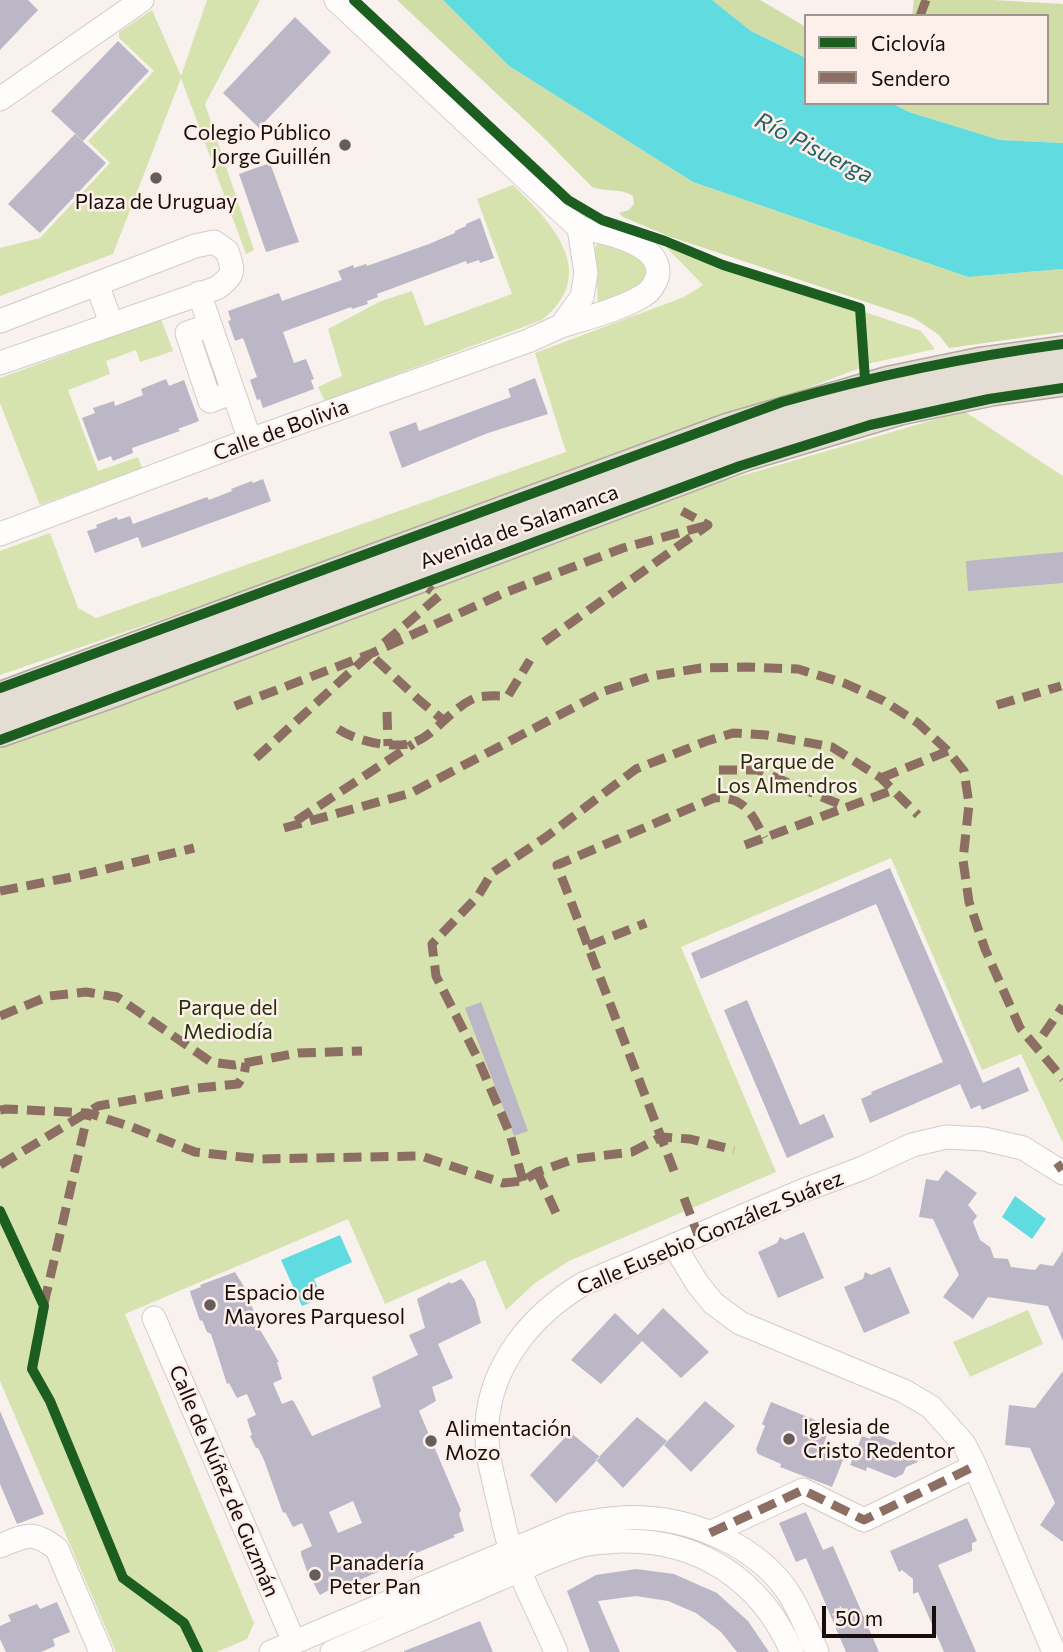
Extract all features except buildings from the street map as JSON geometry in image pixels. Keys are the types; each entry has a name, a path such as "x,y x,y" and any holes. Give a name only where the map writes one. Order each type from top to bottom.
{"highway":[{"name":"Avenida de Salamanca","path":"0,699 729,430 886,384 984,364 1063,353"},
{"name":"Avenida de Salamanca","path":"0,730 745,454 900,408 991,389 1063,379"}],"street":[{"path":"0,99 142,0"},
{"path":"336,0 579,228"},
{"name":"Calle de Bolivia","path":"0,534 250,440 528,341 645,295 658,275 657,261 650,251 629,241 579,228 586,273 582,297 561,326"},
{"path":"0,321 195,246 214,242 227,250 233,269 229,278 217,288 0,363"},
{"path":"97,284 111,323"},
{"path":"199,293 250,440"},
{"name":"Calle Eusebio González Suárez","path":"556,1652 516,1560 489,1461 487,1424 492,1397 502,1368 538,1316 583,1284 863,1168 912,1145 946,1137 984,1139 1023,1148 1063,1173"},
{"path":"674,1245 697,1283 713,1303 740,1324 904,1391 931,1407 964,1444 1054,1652"},
{"name":"Calle de Núñez de Guzmán","path":"154,1318 294,1642"},
{"path":"710,1533 803,1489 864,1520 975,1466"},
{"path":"332,1652 516,1560 572,1525 643,1517 670,1520 710,1533 735,1545 763,1564 786,1589 817,1652"},
{"path":"0,1546 26,1535 44,1539 57,1549 101,1652"},
{"path":"271,1652 516,1560 583,1545 638,1541 666,1544 699,1555 737,1577 769,1609 784,1632 792,1652"}],"green space":[{"path":"207,0 260,0 205,104 254,250 246,254 181,78 113,254 0,296 0,248 40,238 110,163 88,141 154,71 119,38 119,32 152,10 181,76"},
{"path":"397,0 443,0 509,66 693,182 968,277 1063,269 1063,332 949,348 939,335 914,318 668,236 623,217 619,213 629,210 634,204 633,196 592,187 543,137"},
{"path":"712,0 760,0 804,26 804,57 751,31"},
{"path":"914,0 993,0 1063,4 1063,143 1000,140 909,112 895,105 1049,105 1049,14 912,14"},
{"path":"513,185 542,215 564,249 569,266 568,284 559,302 542,320 325,401 318,387 342,376 328,329 381,301 412,291 425,326 512,294 477,199"},
{"path":"599,243 642,258 650,274 637,289 598,303 595,247"},
{"path":"665,246 770,285 856,309 860,368 575,477 0,675 0,551 50,533 78,608 96,618 566,452 535,353 684,297 703,285"},
{"path":"865,312 921,331 935,349 867,364"},
{"path":"161,319 173,351 140,362 136,350 106,361 110,374 68,390 98,471 138,457 142,468 40,505 0,403 0,378"},
{"name":"Parque del Mediodía","path":"964,411 1063,476 1063,1143 1021,1054 982,1070 891,858 681,947 776,1172 569,1261 535,1283 506,1310 485,1260 385,1304 348,1219 125,1314 254,1623 247,1639 217,1652 116,1652 0,1381 0,746 56,729 495,563 720,482"},
{"path":"1028,1310 1043,1344 970,1377 953,1342"}],"water":[{"name":"Río Pisuerga","path":"443,0 712,0 751,31 804,57 804,105 895,105 909,112 1000,140 1063,143 1063,269 968,277 693,182 509,66"},
{"path":"1015,1196 1046,1219 1032,1239 1002,1217"},
{"path":"340,1235 352,1262 314,1279 322,1298 302,1306 281,1260"}],"marked path":[{"path":"921,14 926,0"},
{"path":"544,642 708,525 682,511"},
{"path":"235,706 370,654 504,593 623,548 708,525"},
{"path":"384,643 439,596 428,588"},
{"path":"256,758 370,654 443,720"},
{"path":"338,729 355,737 388,745 417,741 459,707 475,698 508,696 530,660"},
{"path":"284,828 411,793 605,691 652,676 701,668 746,667 798,669 844,683 884,701 918,723 948,751 964,771 969,804 963,860 969,902 985,949 1020,1028 1063,1079"},
{"path":"997,705 1061,686"},
{"path":"387,712 388,746"},
{"path":"523,1181 510,1134 477,1057 436,976 432,944 478,896 492,873 546,837 636,769 733,733 766,735 832,747 881,778 918,815"},
{"path":"296,821 413,744"},
{"path":"881,778 948,751"},
{"path":"719,770 758,770 846,807"},
{"path":"745,845 893,790"},
{"path":"674,1171 557,865 714,798 740,803 751,814 764,838"},
{"path":"0,891 194,848"},
{"path":"588,946 646,923"},
{"path":"0,1016 49,996 86,992 117,997 211,1062 234,1065 298,1053 362,1051"},
{"path":"1043,1035 1063,1006"},
{"path":"0,1165 98,1106 197,1088 238,1084 244,1075 246,1063"},
{"path":"0,1110 88,1113 195,1152 260,1159 421,1156 503,1183 523,1181 537,1172 574,1159 632,1152 661,1137 690,1139 734,1150"},
{"path":"44,1304 88,1113"},
{"path":"1056,1169 1063,1164"},
{"path":"537,1172 556,1213"},
{"path":"684,1198 698,1235"},
{"path":"710,1533 803,1490 864,1520 975,1466"}],"cycle path":[{"path":"354,0 568,200 602,220 665,241 723,265 860,308 865,379"},
{"path":"0,688 782,402 921,368 1063,344"},
{"path":"0,740 740,466 870,425 989,399 1063,388"},
{"path":"0,1211 44,1306 32,1369 50,1401 123,1578 184,1623 198,1652"}],"place":[{"name":"Colegio Público Jorge Guillén","path":"345,145"},
{"name":"Plaza de Uruguay","path":"156,178"},
{"name":"Espacio de Mayores Parquesol","path":"210,1305"},
{"name":"Iglesia de Cristo Redentor","path":"789,1439"},
{"name":"Alimentación Mozo","path":"431,1441"},
{"name":"Panadería Peter Pan","path":"315,1575"}],"park label":[{"name":"Parque de Los Almendros","path":"787,774"}]}
